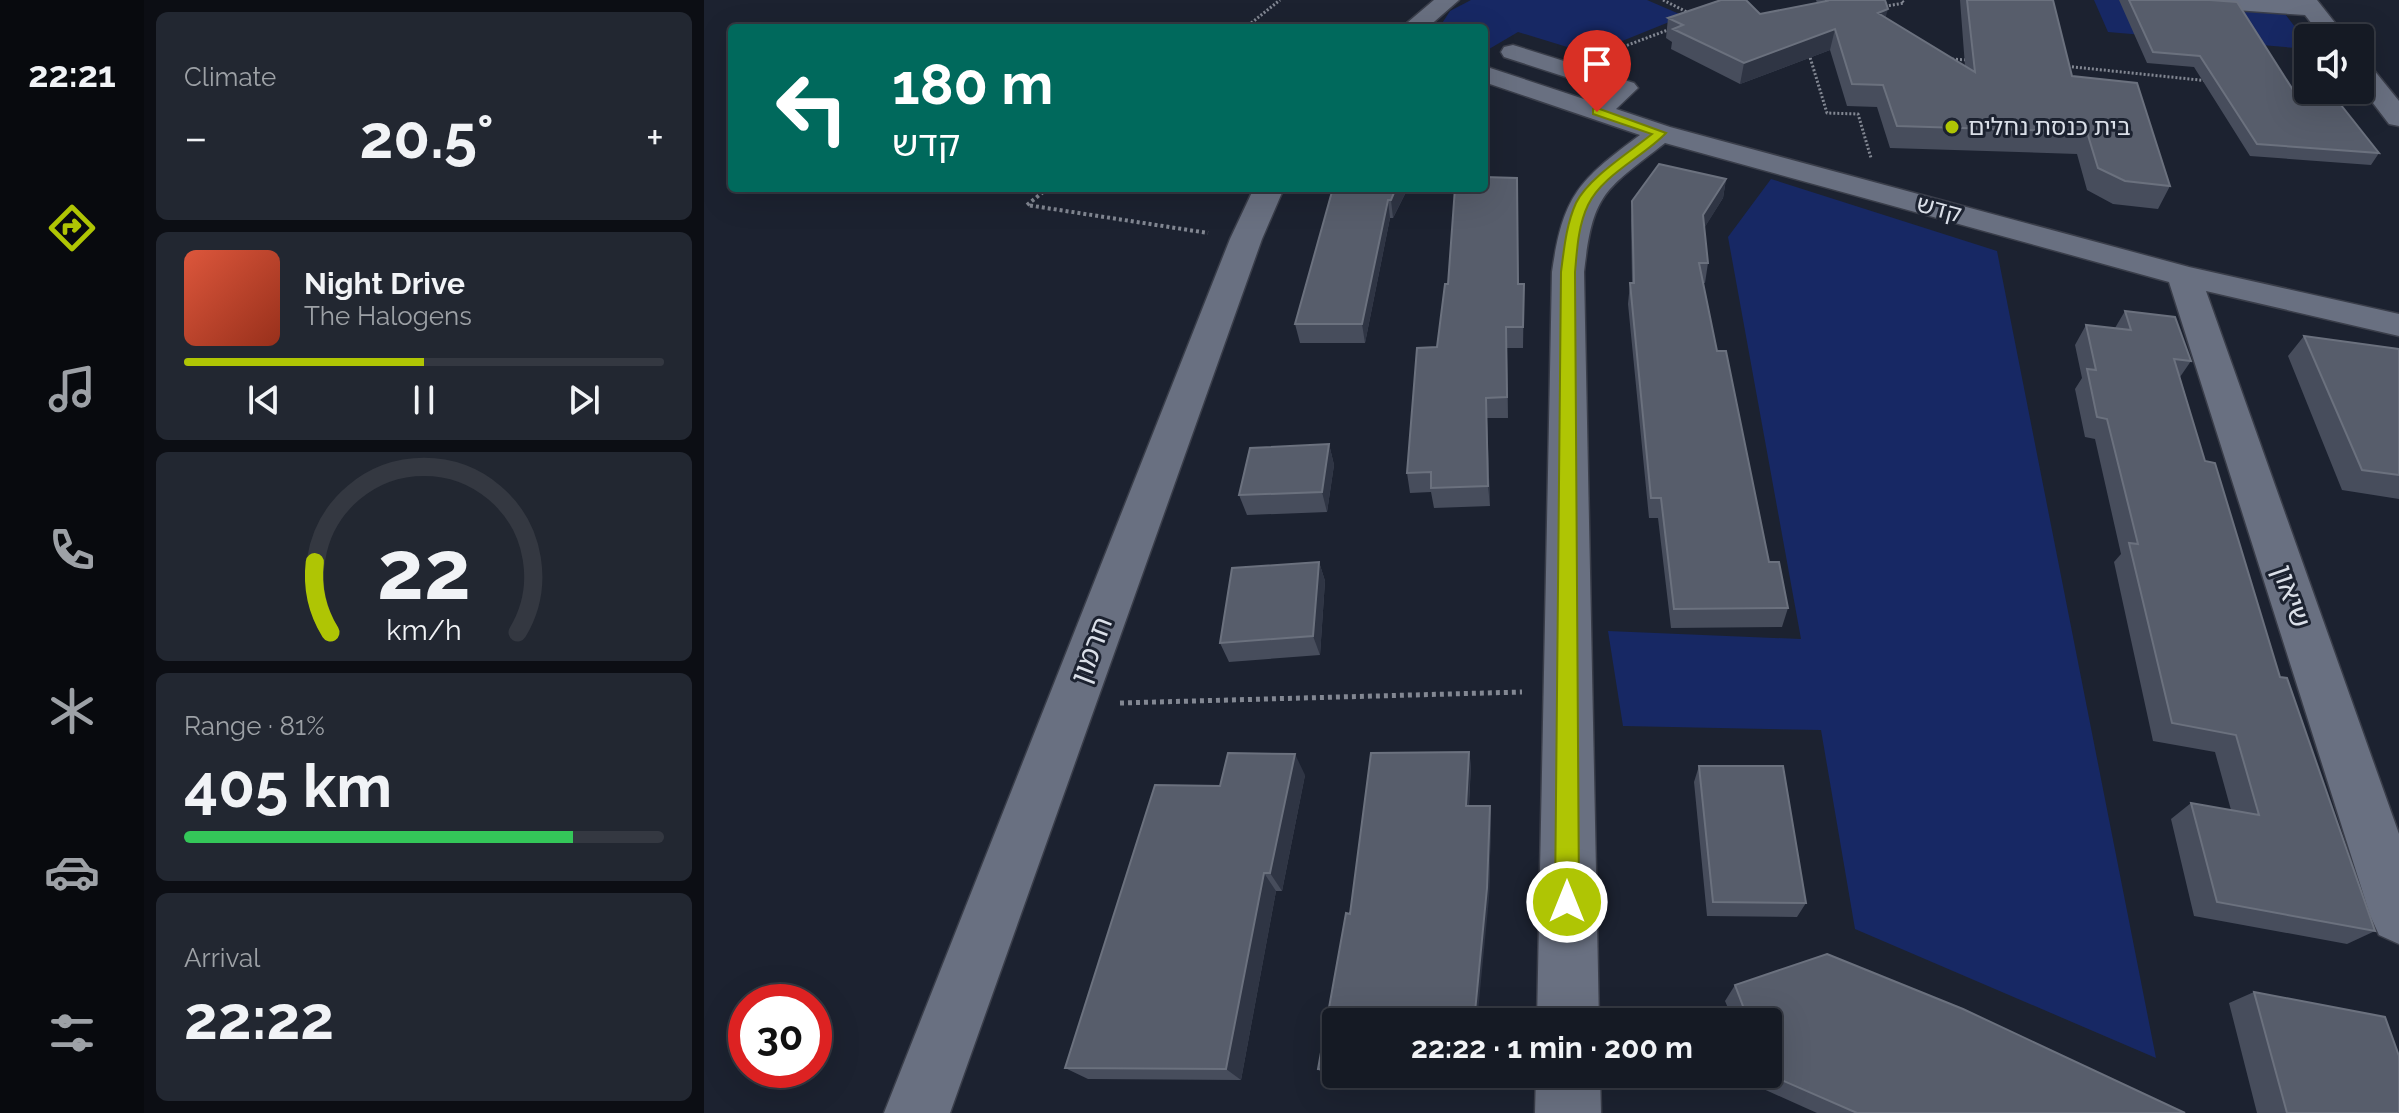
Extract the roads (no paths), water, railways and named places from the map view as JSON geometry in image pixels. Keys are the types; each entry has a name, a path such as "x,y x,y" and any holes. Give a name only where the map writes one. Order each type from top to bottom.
{"street":[{"path":"1418,24 1448,0"},
{"path":"2193,0 2308,5 2324,24"},
{"path":"1513,52 1625,88 1597,112"},
{"name":"קדש","path":"1488,75 1660,133 1882,194 2184,276 2399,325"},
{"path":"2374,86 2392,109"},
{"path":"1568,1008 1568,272 1573,232 1583,202 1602,180 1660,133"},
{"name":"חרמון","path":"917,1113 1246,239 1267,192"},
{"name":"שיאון","path":"2184,276 2399,915"}],"place":[{"name":"בית כנסת נחלים","path":"1952,127"}]}
